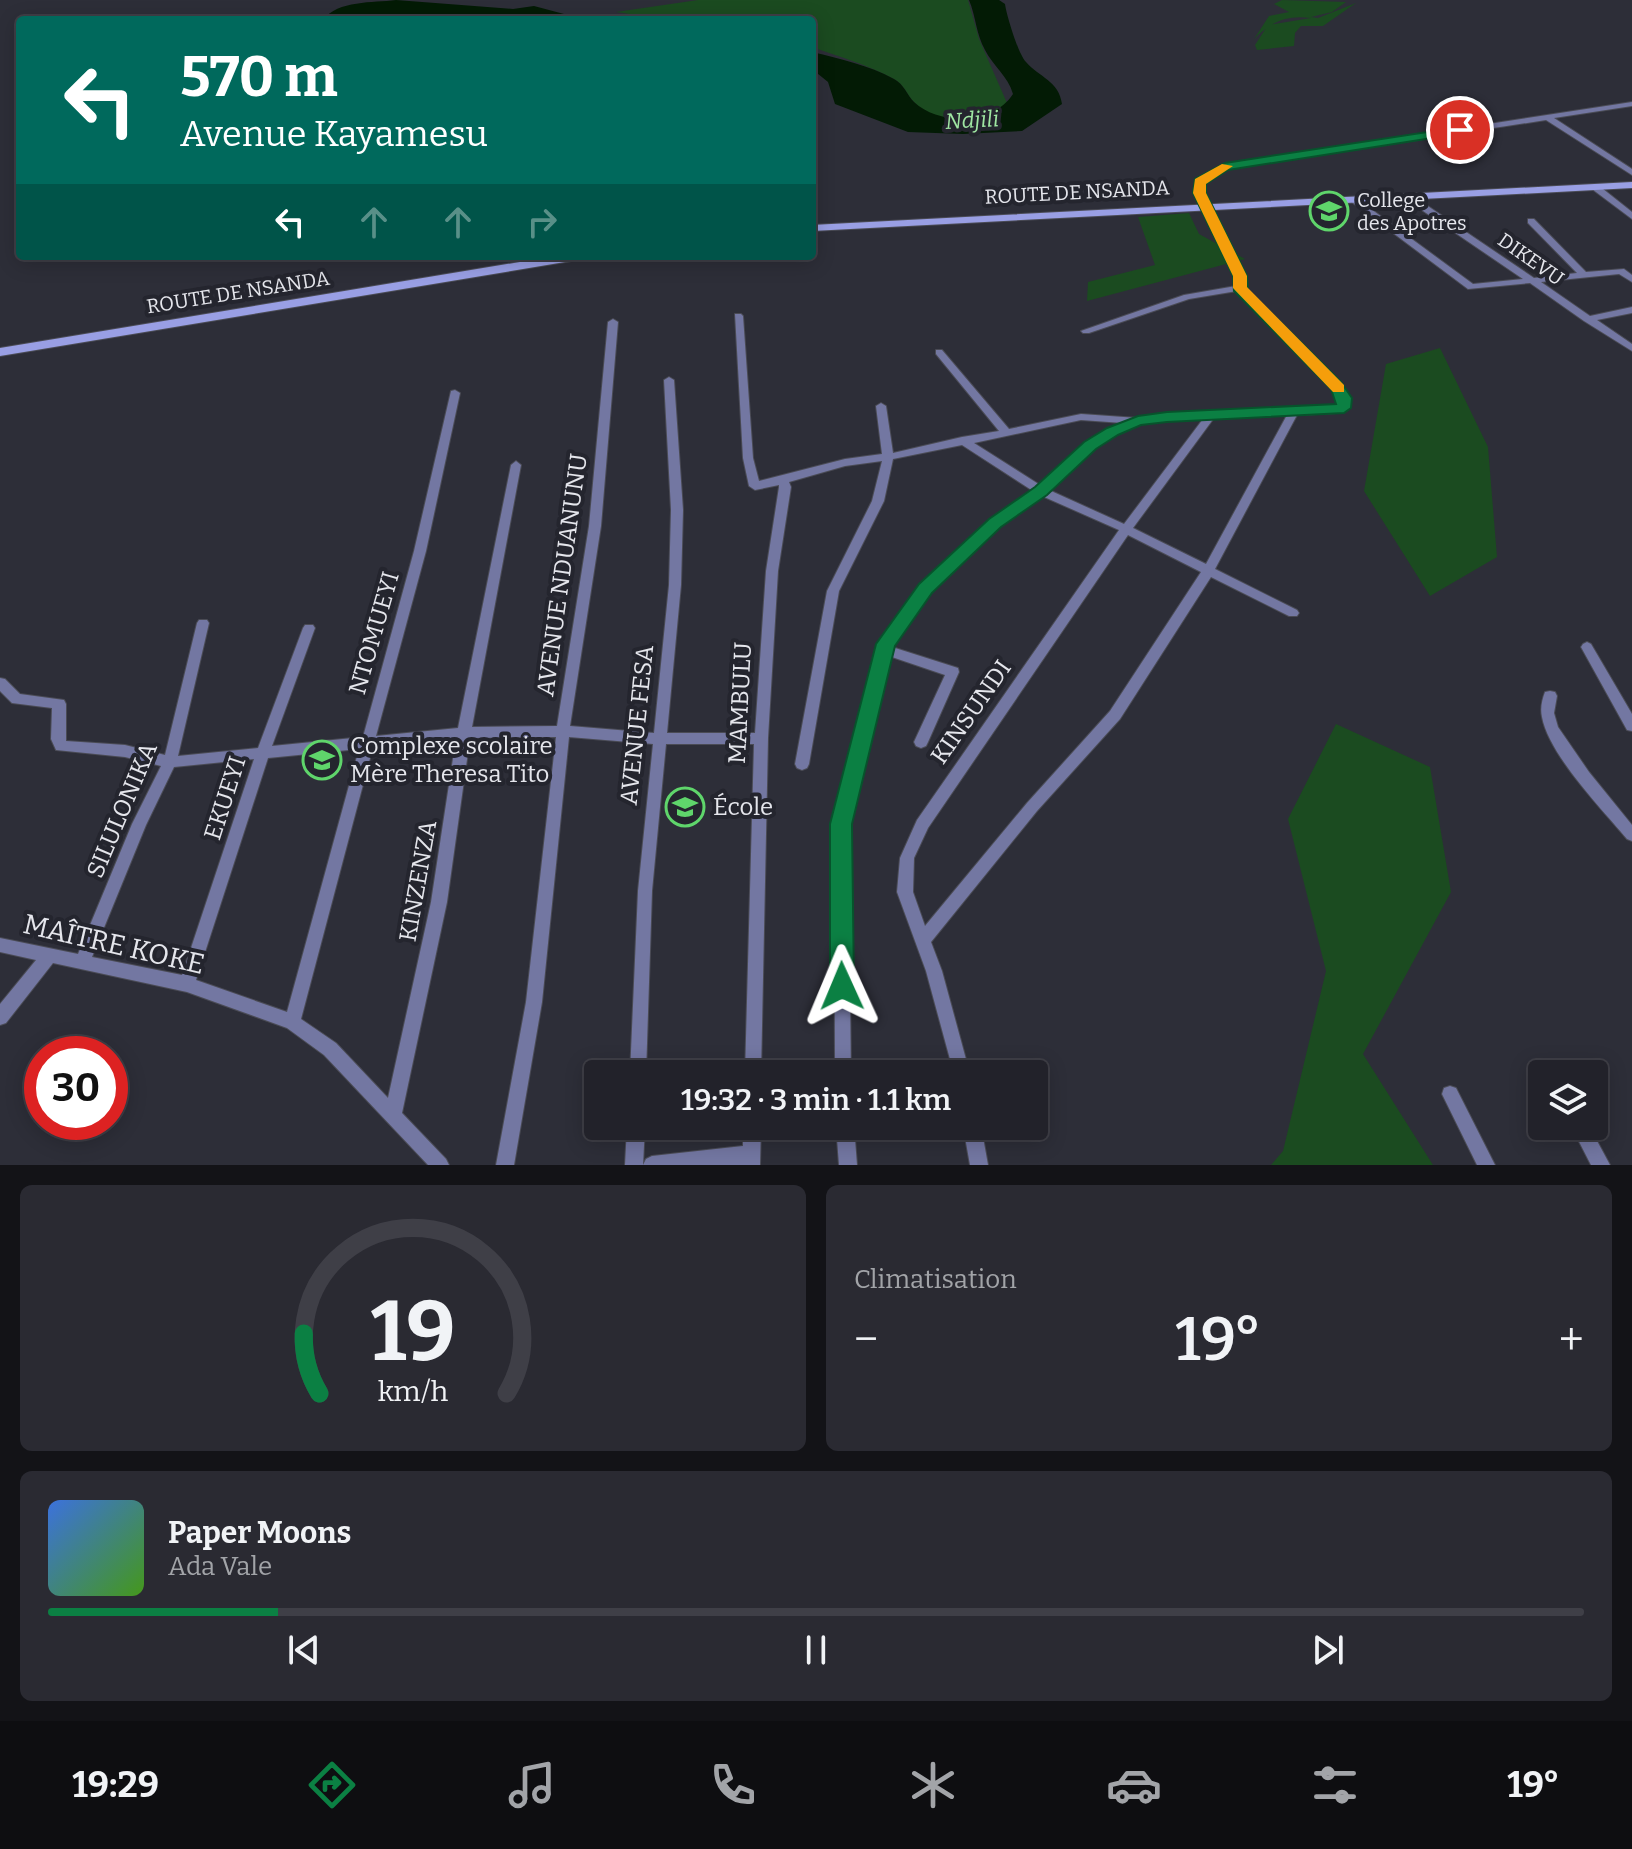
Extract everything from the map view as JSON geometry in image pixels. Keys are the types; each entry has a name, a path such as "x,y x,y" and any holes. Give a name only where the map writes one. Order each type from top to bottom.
{"street":[{"path":"738,316 748,458 755,486 845,463 1081,417 1138,421 1336,410 1344,408 1346,403 1336,386 1240,288 1240,276 1199,193 1200,182 1225,167 1632,104"},
{"path":"1547,117 1632,173"},
{"name":"ROUTE DE NSANDA","path":"816,228 1632,185"},
{"path":"1595,187 1632,216"},
{"name":"DIKEVU","path":"1410,198 1632,348"},
{"path":"1353,200 1471,287 1621,271 1632,279"},
{"path":"1531,221 1583,274"},
{"name":"ROUTE DE NSANDA","path":"0,352 553,260"},
{"path":"1086,331 1187,297 1240,288"},
{"path":"1587,319 1632,310"},
{"name":"AVENUE NDUANUNU","path":"505,1165 534,1002 563,731 595,526 613,322"},
{"path":"939,352 1005,431"},
{"name":"AVENUE FESA","path":"639,1060 645,891 675,585 677,510 669,380"},
{"name":"NTOMUEYI","path":"292,1022 420,551 455,393"},
{"path":"802,764 833,591 878,501 888,457 881,406"},
{"path":"923,940 1032,807 1115,715 1208,571 1293,413"},
{"name":"KINSUNDI","path":"959,1060 905,892 907,858 922,824 1126,529 1211,415"},
{"path":"843,1060 841,824 886,644 933,580 995,523 1041,491 1090,446 1138,421"},
{"path":"962,440 1041,491 1126,529 1293,613"},
{"name":"KINZENZA","path":"393,1115 439,902 464,733 516,465"},
{"name":"MAMBULU","path":"753,1060 761,738 772,571 785,487 783,480"},
{"name":"SILULONIKA","path":"82,963 139,824 170,762 203,623"},
{"name":"EKUEYI","path":"187,984 263,752 309,628"},
{"path":"1587,647 1632,726"},
{"path":"886,650 953,672 921,742"},
{"path":"0,683 17,699 59,704 58,739 61,746 125,751 170,762 367,740 464,733 563,731 660,739 761,738"},
{"path":"1550,696 1548,717 1555,732 1588,783 1632,835"},
{"name":"MAÎTRE KOKE","path":"0,945 187,984 292,1022 330,1049 440,1165"},
{"path":"0,1017 49,956"},
{"path":"1450,1094 1486,1165"},
{"path":"634,1165 635,1140"},
{"path":"652,1165 751,1160 752,1140"},
{"path":"846,1140 848,1165"},
{"path":"975,1140 979,1165"},
{"path":"1588,1140 1601,1165"}],"green space":[{"path":"698,0 968,0 979,39 1007,103 974,118 947,118 924,110 894,79 816,48 816,16 644,16 616,12"},
{"path":"1282,0 1346,2 1332,12 1311,17 1318,18 1356,3 1323,26 1301,26 1295,33 1294,46 1257,50 1255,45 1265,29 1254,39 1269,16 1289,12 1274,4","holes":["1294,17 1311,18 1273,24"]},
{"path":"1189,213 1199,234 1245,259 1087,301 1088,282 1155,265 1138,217"},
{"path":"1440,348 1488,447 1497,557 1430,596 1364,491 1386,364"},
{"path":"1336,724 1430,767 1451,892 1363,1054 1433,1165 1271,1165 1283,1151 1326,971 1288,819"}],"water":[{"path":"396,0 513,9 534,6 564,14 617,16 328,16 338,9 367,2"},
{"name":"Ndjili","path":"969,0 999,0 1005,4 1023,58 1053,85 1062,104 1022,131 963,134 908,132 835,104 828,82 816,72 816,53 864,66 894,79 925,110 966,119 993,112 1013,94 982,44"}],"slow traffic":[{"path":"1227,166 1200,182 1199,193 1240,276 1240,288 1338,389"}],"place":[{"name":"College des Apotres","path":"1329,211"},
{"name":"Complexe scolaire Mère Theresa Tito","path":"322,760"},
{"name":"École","path":"685,807"}],"route":[{"path":"842,986 841,824 886,644 925,588 995,523 1041,491 1090,446 1113,431 1138,421 1167,417 1293,413 1344,408 1346,403 1336,386 1241,291 1240,276 1199,193 1200,182 1225,167 1460,130"}]}
